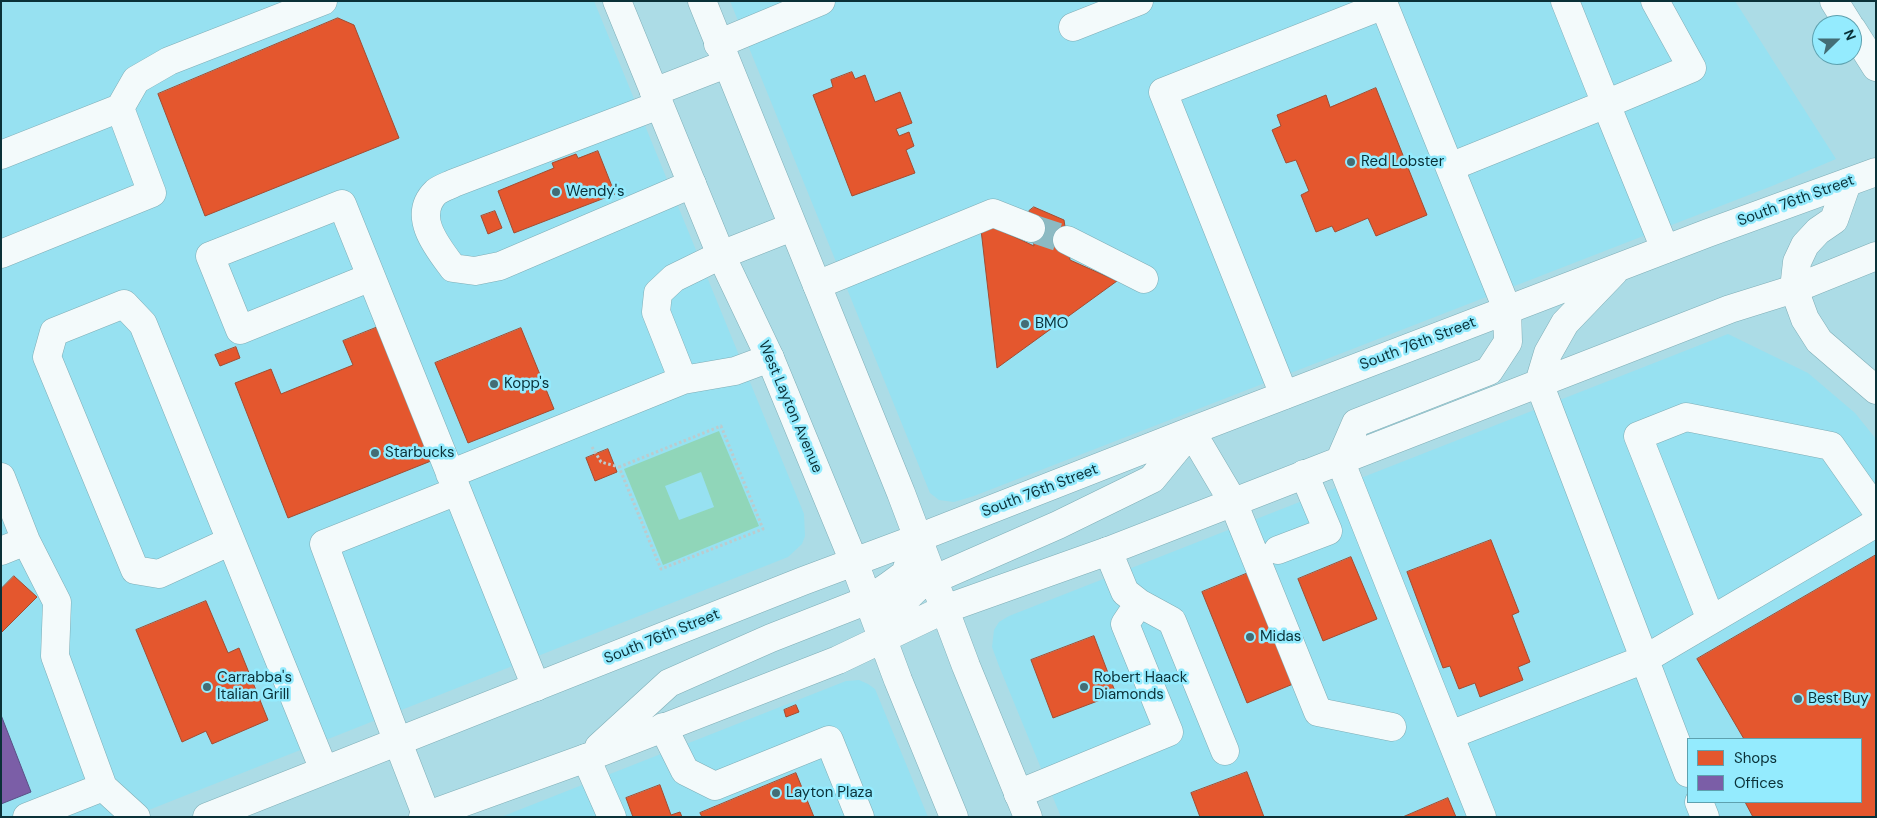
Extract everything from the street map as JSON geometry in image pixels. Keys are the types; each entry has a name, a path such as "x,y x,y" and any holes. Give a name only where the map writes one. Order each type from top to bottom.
{"main road":[{"path":"1,154 120,108 136,80 169,61 323,1"},
{"name":"West Layton Avenue","path":"617,1 721,255 770,358 854,562 882,639 954,817"},
{"path":"702,1 1023,805 1169,732 1125,624 1139,603"},
{"path":"692,184 500,266 475,271 453,268 427,228 426,208 436,192 657,98 792,7 821,1"},
{"path":"1073,27 1139,1"},
{"path":"1565,1 1665,249"},
{"path":"1450,167 1692,68 1655,1"},
{"path":"1834,1 1843,15"},
{"path":"1284,395 1163,92 1384,5 1508,309 1508,342 1489,370 1356,423 1340,460 1482,817"},
{"path":"1862,45 1876,67"},
{"path":"1,254 152,193 120,108"},
{"name":"South 76th Street","path":"207,817 804,581 1284,395 1665,249 1876,172"},
{"path":"1848,183 1834,220 1818,231 1805,245 1797,262 1794,289 1805,319 1819,341 1876,390"},
{"path":"371,277 240,330 210,256 342,204 536,687"},
{"path":"817,285 993,213 1031,228"},
{"path":"684,380 656,312 658,293 674,278 721,255 792,227"},
{"path":"1067,240 1144,279"},
{"path":"770,358 735,371 684,380 577,423 324,544 426,816 586,758 838,660 945,609 1108,550 1730,309 1794,289 1876,256"},
{"path":"1621,266 1565,323 1548,353 1539,383 1687,770"},
{"path":"231,542 159,574 135,570 47,358 54,332 124,304 143,324 324,770"},
{"path":"1711,620 1638,436 1686,417 1831,446 1876,510"},
{"path":"882,639 892,617 903,601 920,586 1058,525 1152,479 1191,431 1233,502 1318,712 1392,727"},
{"path":"1278,550 1328,531 1304,474"},
{"path":"1,477 13,546 57,602 55,656 103,787 136,817"},
{"path":"1450,735 1644,658 1876,523"},
{"path":"586,758 669,683 772,638 868,600 905,574 918,538"},
{"path":"1108,550 1125,592 1139,603 1172,621 1225,751"},
{"path":"664,727 685,771 715,786 829,740 860,817"},
{"path":"586,758 612,817"},
{"path":"27,817 103,787"},
{"path":"1699,803 1705,817"}],"path":[{"path":"577,423 601,462 618,467 721,426 763,529 661,570 618,467"}],"shaded area":[{"path":"1,1 594,1 804,514 805,536 802,544 788,557 131,817 1,817"},
{"path":"730,1 1735,1 1836,159 1772,186 974,496 954,502 939,500 930,493"},
{"path":"1728,334 1808,373 1855,413 1876,439 1876,817 1061,817 992,647 994,630 999,622 1009,616"},
{"path":"859,680 875,689 928,817 501,817 846,681"}],"green space":[{"path":"719,431 759,526 663,565 624,469","holes":["701,472 714,507 679,520 665,486"]}],"building: Shops":[{"path":"338,18 354,25 399,138 205,216 158,94"},
{"path":"852,72 855,79 865,75 875,102 900,92 912,123 896,129 899,136 909,132 914,146 906,150 915,173 852,196 813,95 833,87 831,80"},
{"name":"Red Lobster","path":"1376,88 1427,215 1376,236 1368,218 1335,232 1332,226 1316,232 1301,195 1309,191 1296,160 1286,163 1272,130 1281,126 1277,115 1326,95 1330,107"},
{"name":"Wendy's","path":"598,151 615,194 514,233 498,191 554,168 552,163 576,154 578,158"},
{"name":"BMO","path":"1034,207 1064,220 1070,260 1117,281 997,368 980,221 1034,246 1029,211"},
{"path":"495,211 502,228 488,234 481,216"},
{"path":"378,327 431,461 288,518 235,383 271,369 281,394 353,365 343,341"},
{"name":"Kopp's","path":"521,328 554,409 468,443 435,363"},
{"path":"236,347 240,358 220,366 215,355"},
{"path":"608,449 617,472 595,481 586,458"},
{"path":"1491,540 1519,612 1512,615 1530,662 1518,667 1523,680 1480,697 1475,683 1459,689 1450,666 1443,668 1407,572"},
{"name":"Best Buy","path":"1876,555 1876,817 1753,817 1746,803 1862,803 1862,738 1743,738 1697,659"},
{"path":"1351,557 1377,619 1323,641 1298,579"},
{"name":"Midas","path":"1253,571 1298,682 1247,703 1202,592"},
{"path":"14,576 37,597 1,633 1,589"},
{"name":"Carrabba's Italian Grill","path":"206,601 228,653 239,648 268,720 212,744 206,731 182,742 136,630"},
{"path":"1094,636 1116,694 1053,718 1031,660"},
{"path":"796,705 799,712 786,717 784,710"},
{"path":"1247,772 1264,817 1200,817 1191,793"},
{"name":"Layton Plaza","path":"796,773 814,817 702,817 700,813"},
{"path":"660,785 671,815 680,812 682,817 633,817 626,798"},
{"path":"1448,798 1456,817 1403,817"}],"building: Offices":[{"path":"1,715 31,792 1,804"}],"tunnel":[{"path":"1031,228 1067,240"}],"place":[{"name":"Red Lobster","path":"1351,162"},
{"name":"Wendy's","path":"556,192"},
{"name":"BMO","path":"1025,324"},
{"name":"Kopp's","path":"494,384"},
{"name":"Starbucks","path":"375,453"},
{"name":"Midas","path":"1250,637"},
{"name":"Carrabba's Italian Grill","path":"207,687"},
{"name":"Robert Haack Diamonds","path":"1084,687"},
{"name":"Best Buy","path":"1798,699"},
{"name":"Layton Plaza","path":"776,793"}]}
